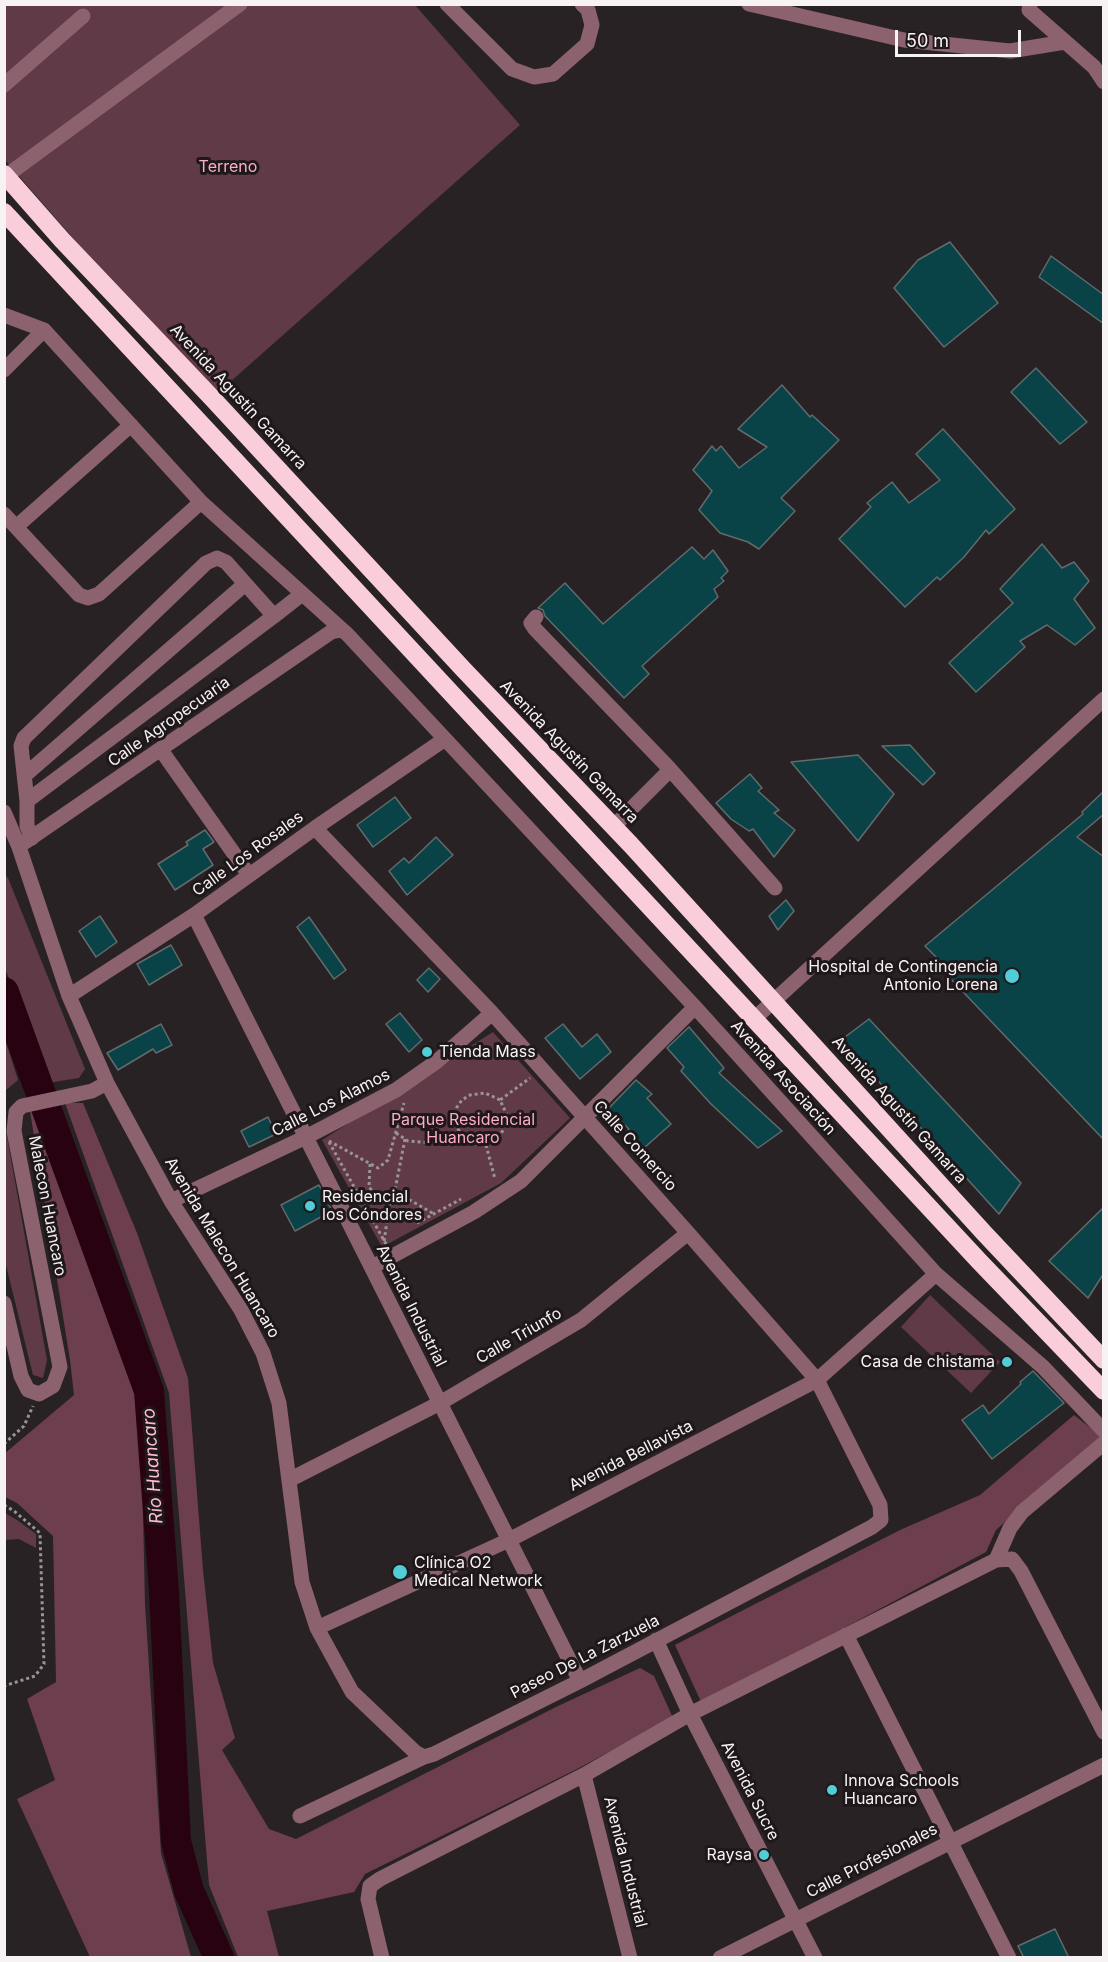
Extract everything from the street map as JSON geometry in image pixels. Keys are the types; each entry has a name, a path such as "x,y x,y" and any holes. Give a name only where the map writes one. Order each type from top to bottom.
{"highway":[{"name":"Avenida Agustín Gamarra","path":"5,175 62,240 774,1000 985,1234 1102,1352"},
{"path":"4,212 979,1261 1104,1391"},
{"path":"47,258 62,240"},
{"path":"572,823 591,804"}],"street":[{"path":"5,175 240,4"},
{"path":"447,4 512,69 534,77 553,74 587,44 591,26 588,10 582,4"},
{"path":"749,4 904,39 1010,51 1065,42"},
{"path":"1029,4 1029,10 1094,67 1104,82"},
{"path":"4,85 84,16"},
{"path":"4,315 44,330 4,370"},
{"name":"Avenida Asociación","path":"44,330 201,502 348,635 695,1007 936,1274 1043,1367 1104,1431"},
{"path":"16,526 131,425"},
{"path":"4,514 79,595 88,598 99,594 201,502"},
{"path":"26,842 27,801 21,746 24,738 206,563 217,558 226,562 274,616"},
{"path":"25,775 245,584"},
{"path":"27,801 302,594"},
{"path":"536,617 531,623 535,629 668,767 775,888"},
{"name":"Calle Agropecuaria","path":"26,842 331,632 341,630"},
{"path":"754,1019 1104,699"},
{"name":"Calle Los Rosales","path":"69,996 194,915 249,874 445,739"},
{"path":"161,750 249,874"},
{"path":"613,827 667,774 668,767"},
{"name":"Avenida Malecon Huancaro","path":"4,812 26,842 69,996 107,1083 171,1201 241,1310 263,1353 279,1403 302,1582 317,1628 352,1692 415,1752 424,1757"},
{"name":"Calle Comercio","path":"315,828 492,1013 817,1380 880,1505 880,1520"},
{"name":"Avenida Industrial","path":"194,915 580,1681"},
{"path":"372,1267 474,1212 521,1181 695,1007"},
{"name":"Calle Los Alamos","path":"171,1201 306,1137 325,1134 436,1062 492,1013"},
{"name":"Malecon Huancaro","path":"39,1394 53,1386 60,1367 14,1131 16,1112 22,1106 92,1090 107,1083"},
{"name":"Calle Triunfo","path":"289,1480 440,1403 581,1320 688,1233"},
{"name":"Avenida Bellavista","path":"317,1628 509,1540 817,1380 936,1274"},
{"path":"4,1303 21,1376 28,1390 39,1394"},
{"path":"1082,1368 1102,1352"},
{"path":"996,1560 1010,1528 1022,1512 1104,1443"},
{"name":"Paseo De La Zarzuela","path":"300,1816 434,1754 580,1681 872,1527 880,1520"},
{"path":"382,1958 368,1899 370,1886 380,1879 585,1775 690,1714 996,1560 1012,1559 1021,1571 1104,1732"},
{"path":"846,1635 1009,1958"},
{"name":"Avenida Sucre","path":"656,1640 690,1714 815,1958"},
{"name":"Calle Profesionales","path":"720,1958 1104,1764"},
{"name":"Avenida Industrial","path":"585,1775 630,1958"}],"path":[{"path":"500,1100 530,1078"},
{"path":"485,1092 500,1100 507,1115 500,1137 486,1144 476,1144 468,1140 458,1129 455,1119 457,1107 462,1100 470,1095 485,1092"},
{"path":"325,1134 378,1168 388,1160 404,1103"},
{"path":"396,1133 408,1142 459,1145 468,1140"},
{"path":"325,1134 392,1257"},
{"path":"384,1241 391,1196 394,1195 405,1139"},
{"path":"486,1144 495,1181 504,1173"},
{"path":"370,1164 369,1187 378,1198 384,1202 390,1202"},
{"path":"394,1195 398,1193 434,1214"},
{"path":"414,1225 464,1197"},
{"path":"384,1241 394,1236"},
{"path":"4,1444 24,1426 39,1394"},
{"path":"4,1506 14,1511 40,1533 44,1664 35,1676 4,1686"}],"green space":[{"name":"Terreno","path":"4,5 415,5 520,125 212,398 5,160"},
{"path":"5,875 85,1069 79,1078 48,1083 5,968"},
{"name":"Parque Residencial Huancaro","path":"493,1032 570,1118 501,1183 382,1247 322,1140"},
{"path":"4,1036 18,1080 5,1091 4,1091"},
{"path":"4,1120 47,1360 43,1378 33,1375 5,1261"},
{"path":"930,1295 1000,1362 971,1393 901,1327"},
{"path":"5,1513 36,1534 36,1548 19,1539 5,1540"}],"shaded area":[{"path":"37,1103 134,1382 141,1424 145,1604 161,1853 191,1957 90,1957 17,1799 55,1780 27,1699 56,1682 53,1536 17,1503 5,1497 4,1454 74,1395 29,1105"},
{"path":"65,1103 83,1103 137,1233 188,1378 203,1570 213,1663 235,1738 222,1750 269,1829 296,1839 558,1706 640,1668 654,1676 673,1718 577,1769 365,1874 354,1892 267,1911 279,1957 238,1957 209,1885 169,1393"},
{"path":"1074,1415 1101,1436 996,1530 986,1552 702,1704 675,1645 900,1530 980,1495"}],"building":[{"path":"950,242 998,303 944,347 894,288 918,260"},
{"path":"1051,256 1104,295 1104,324 1039,277"},
{"path":"1036,368 1087,422 1060,444 1011,392"},
{"path":"782,385 810,417 812,415 839,440 781,498 795,511 759,549 748,542 720,533 699,510 712,491 693,470 712,446 716,451 721,446 739,468 767,447 738,429"},
{"path":"943,429 1015,509 989,534 986,530 964,557 940,580 937,577 905,607 839,539 871,507 867,503 892,482 909,503 940,480 916,454"},
{"path":"1042,544 1062,568 1074,562 1089,581 1074,599 1095,628 1075,645 1047,625 1020,641 1025,647 976,692 949,663 1013,603 1000,589"},
{"path":"692,547 704,559 713,550 728,571 721,578 724,581 714,589 718,597 642,666 649,674 624,698 545,616 543,610 538,608 565,583 603,624"},
{"path":"910,745 935,773 923,785 882,746"},
{"path":"858,755 894,794 858,841 791,762"},
{"path":"750,774 762,788 758,791 779,810 774,813 795,830 774,857 753,829 749,831 731,819 716,803"},
{"name":"Hospital de Contingencia Antonio Lorena","path":"1104,791 1104,814 1077,837 1104,857 1104,1140 948,976 952,973 925,946 1083,814 1082,812"},
{"path":"395,797 411,818 373,847 357,825"},
{"path":"205,830 214,842 203,849 213,865 175,890 158,864 188,845 186,842"},
{"path":"436,837 453,855 407,895 389,871 404,858 409,863"},
{"path":"786,900 794,911 778,930 769,916"},
{"path":"100,916 117,942 96,957 79,931"},
{"path":"309,917 346,970 334,979 297,927"},
{"path":"171,945 182,965 149,985 137,964"},
{"path":"429,968 440,979 428,992 417,980"},
{"path":"400,1013 422,1040 409,1052 386,1024"},
{"path":"869,1019 1021,1183 999,1214 841,1040"},
{"path":"161,1024 172,1045 156,1053 153,1049 118,1070 107,1053"},
{"path":"563,1024 582,1047 597,1034 611,1052 580,1079 545,1038"},
{"path":"689,1027 724,1068 719,1073 782,1131 758,1148 711,1104 681,1071 684,1067 667,1048"},
{"path":"636,1080 652,1094 647,1098 671,1124 644,1148 629,1129 608,1109"},
{"path":"268,1117 276,1134 249,1147 241,1131"},
{"name":"Residencial los Cóndores","path":"319,1185 332,1211 295,1231 281,1205"},
{"path":"1104,1207 1104,1273 1088,1298 1049,1261"},
{"path":"1033,1371 1064,1403 992,1459 962,1420 983,1405 989,1414"},
{"path":"1055,1929 1069,1958 1024,1958 1018,1946"}],"waterway":[{"name":"Río Huancaro","path":"4,992 149,1391 164,1592 176,1841 189,1891 219,1958"}],"place":[{"name":"Hospital de Contingencia Antonio Lorena","path":"1012,976"},
{"name":"Tienda Mass","path":"427,1052"},
{"name":"Residencial los Cóndores","path":"310,1206"},
{"name":"Casa de chistama","path":"1007,1362"},
{"name":"Clínica O2 Medical Network","path":"400,1572"},
{"name":"Innova Schools Huancaro","path":"832,1790"},
{"name":"Raysa","path":"764,1855"}]}
